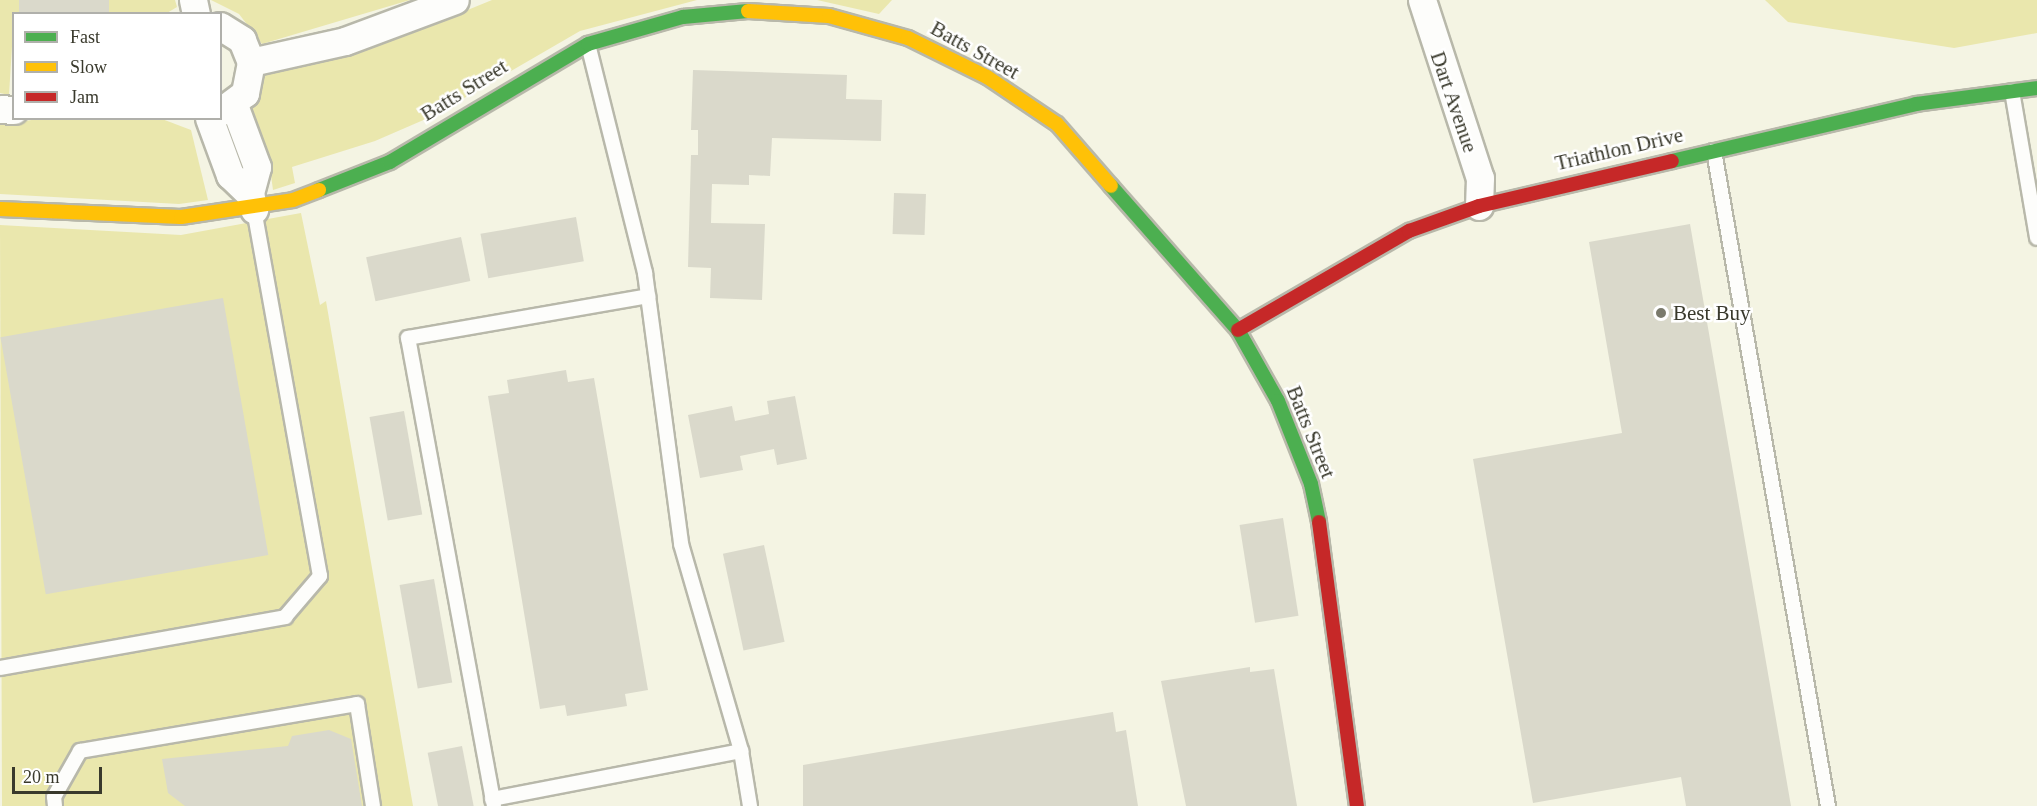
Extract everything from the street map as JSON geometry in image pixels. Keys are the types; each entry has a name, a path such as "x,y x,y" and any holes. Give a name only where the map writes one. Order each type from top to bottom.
{"street":[{"path":"251,62 345,41 455,0"},
{"name":"Dart Avenue","path":"1422,0 1480,178 1479,206"},
{"name":"Batts Street","path":"0,209 181,217 252,202 330,190 390,162 540,68 588,44 683,17 754,11 829,16 908,38 987,77 1057,124 1238,330 1278,401 1311,484 1329,567 1331,632 1357,806"},
{"path":"222,27 242,40 251,62 251,78 227,108 256,167 252,202"},
{"name":"Triathlon Drive","path":"1238,330 1342,265 1409,231 1479,206 1713,149 1916,105 2037,88"},
{"path":"210,120 230,175 252,202"}],"lane":[{"path":"588,44 648,296 681,544 741,752 750,806"},
{"path":"2012,91 2037,238"},
{"path":"1713,149 1828,806"},
{"path":"0,668 285,617 320,576 252,202"},
{"path":"648,296 408,338 493,802 741,752"},
{"path":"55,806 54,797 80,751 357,704 373,806"}],"shaded area":[{"path":"0,0 175,0 177,7 169,12 12,12 9,95 0,93"},
{"path":"211,0 410,0 262,44 239,14"},
{"path":"492,0 697,0 580,31 435,115 375,141 292,167 295,183 273,190 269,161 246,112 265,75 404,36"},
{"path":"817,0 892,0 879,14"},
{"path":"1765,0 2037,0 2037,33 1954,48 1788,22"},
{"path":"31,120 165,120 191,130 208,200 179,204 0,194 0,125"},
{"path":"301,213 320,305 326,301 413,806 2,806 0,225 181,235"}],"building":[{"path":"19,0 109,0 109,12 19,12"},
{"path":"693,70 847,75 846,99 882,100 881,141 772,138 770,176 749,175 749,185 712,184 711,223 765,224 762,300 710,298 711,268 688,267 691,155 698,155 698,130 691,130"},
{"path":"894,193 926,194 925,235 893,234"},
{"path":"576,217 584,261 488,278 480,234"},
{"path":"1690,224 1791,806 1686,806 1681,777 1533,803 1473,459 1622,433 1589,242"},
{"path":"461,237 470,281 375,301 366,257"},
{"path":"223,298 268,555 46,594 0,337"},
{"path":"566,370 568,382 594,378 648,690 625,694 627,706 567,716 565,705 540,709 488,396 509,393 507,380"},
{"path":"795,396 807,459 777,465 774,449 740,456 743,470 700,478 688,415 732,406 735,421 769,414 767,401"},
{"path":"404,411 422,514 388,520 370,417"},
{"path":"1283,518 1298,616 1255,623 1240,525"},
{"path":"764,545 785,642 744,651 723,554"},
{"path":"434,579 452,682 418,688 400,585"},
{"path":"1250,667 1250,672 1274,669 1297,806 1186,806 1161,681"},
{"path":"1113,712 1116,732 1126,730 1138,806 803,806 803,765"},
{"path":"329,730 351,739 362,806 185,806 168,793 162,759 288,746 292,736"},
{"path":"462,746 474,806 438,806 428,753"}],"traffic: fast":[{"path":"319,190 390,162 588,44 683,17 748,11"},
{"path":"1672,161 1916,104 2037,88"},
{"path":"1111,186 1238,330 1278,401 1311,484 1319,522"}],"traffic: slow":[{"path":"748,11 829,16 908,38 987,77 1057,124 1111,186"},
{"path":"0,209 181,217 293,200 319,190"}],"traffic: jam":[{"path":"1238,330 1409,231 1479,206 1672,161"},
{"path":"1319,522 1357,806"}],"place":[{"name":"Best Buy","path":"1661,313"}]}
